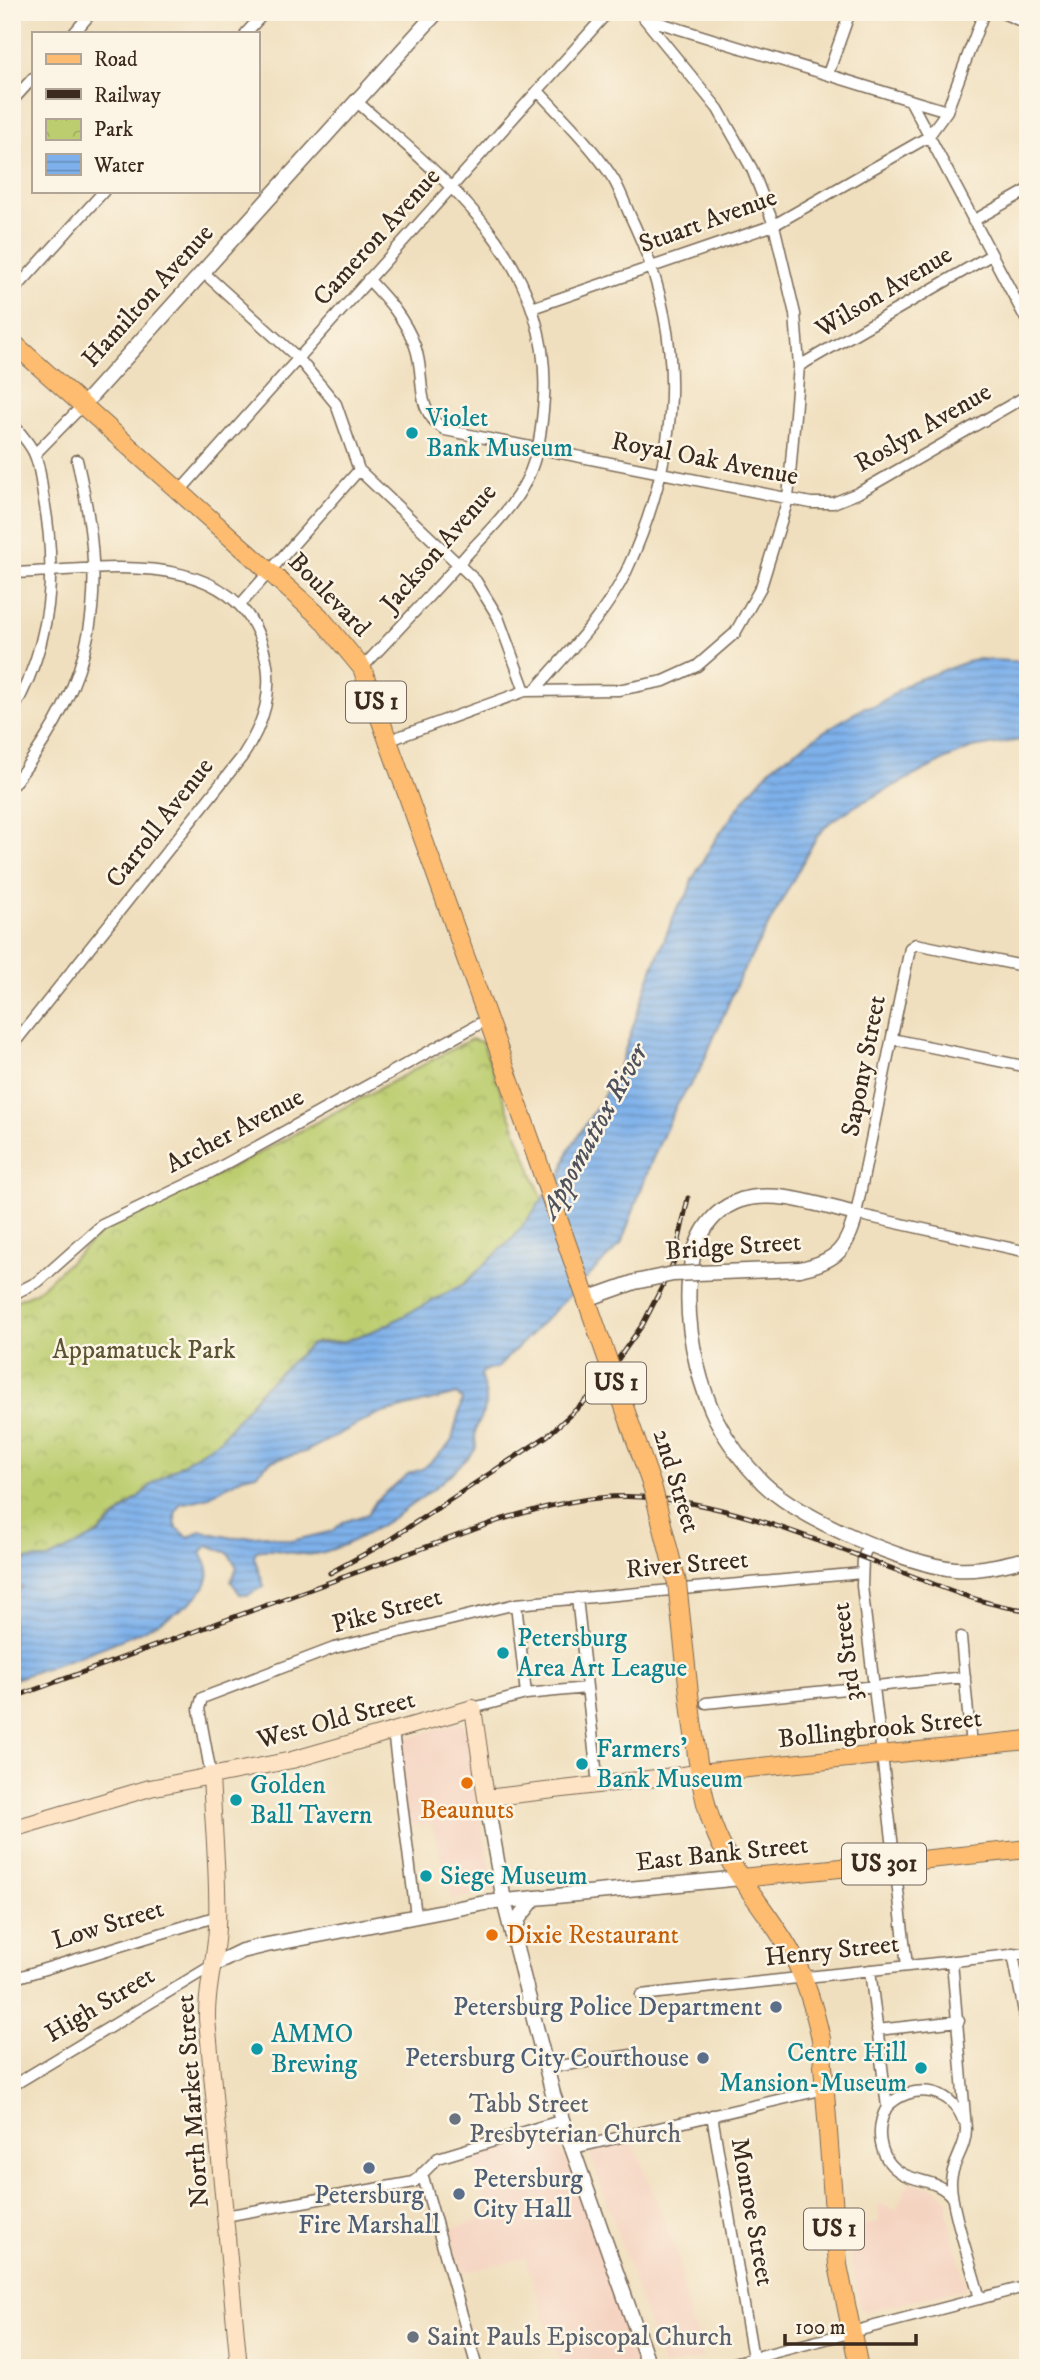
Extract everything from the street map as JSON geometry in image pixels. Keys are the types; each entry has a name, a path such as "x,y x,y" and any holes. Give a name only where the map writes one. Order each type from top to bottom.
{"main road":[{"name":"Boulevard","path":"12,342 270,571 335,632 362,668 501,1056"},
{"name":"2nd Street","path":"501,1056 653,1489 668,1541 677,1583 699,1773"},
{"name":"West Old Street","path":"12,1829 150,1788 292,1760 473,1708"},
{"path":"473,1708 486,1798"},
{"name":"Bollingbrook Street","path":"486,1798 699,1773 1028,1740"},
{"name":"US 1","path":"699,1773 716,1835 740,1878 793,1956 803,1978 821,2039 838,2265 859,2368"},
{"name":"North Market Street","path":"211,1775 218,1916 207,2019 239,2368"},
{"name":"East Bank Street","path":"740,1878 1028,1849"}],"street":[{"path":"75,32 92,12"},
{"path":"247,32 265,12"},
{"name":"Hamilton Avenue","path":"35,454 83,405 437,12"},
{"name":"Cameron Avenue","path":"179,492 608,12"},
{"path":"828,74 850,12"},
{"path":"928,137 947,111 984,12"},
{"path":"1000,12 1028,24"},
{"path":"642,15 947,111"},
{"path":"390,740 530,691 618,690 664,681 697,666 735,633 761,587 788,499 799,366 795,314 774,225 752,169 718,109 642,15"},
{"path":"12,101 32,79"},
{"path":"530,691 594,622 625,573 662,475 674,390 666,319 654,266 614,180 581,138 538,91"},
{"path":"910,100 1028,323"},
{"name":"Jackson Avenue","path":"356,101 452,187 492,230 508,254 532,309 544,359 543,418 538,451 526,481 460,563 362,668"},
{"name":"Stuart Avenue","path":"532,309 774,225 928,137"},
{"path":"973,221 1028,190"},
{"path":"12,293 103,192"},
{"name":"Wilson Avenue","path":"799,366 991,255"},
{"path":"203,272 298,358 336,404 359,470 460,563 492,604 530,691"},
{"name":"Royal Oak Avenue","path":"368,279 390,301 407,328 420,366 425,408 435,424 455,434 788,499 817,503 841,500"},
{"name":"Roslyn Avenue","path":"841,500 1028,395"},
{"path":"12,423 35,454 46,510 53,572 46,632 27,687 12,712"},
{"path":"12,786 46,741 63,712 90,636 95,571 90,523 77,460"},
{"path":"12,573 164,569 181,572 215,586 240,605 359,470"},
{"name":"Carroll Avenue","path":"12,1046 242,757 260,725 269,689 267,661 255,626 240,605"},
{"name":"Sapony Street","path":"856,1214 910,948 916,944 1028,967"},
{"name":"Archer Avenue","path":"12,1295 39,1281 102,1225 204,1176 488,1019"},
{"path":"892,1039 1028,1068"},
{"path":"1028,1252 809,1203 755,1197 731,1204 712,1219 699,1238 693,1257 688,1309 692,1346 715,1417 748,1467 775,1493 808,1516 922,1561 953,1569 984,1569 1028,1559"},
{"name":"Bridge Street","path":"587,1299 635,1282 673,1274 817,1266 842,1249 850,1237 856,1214"},
{"name":"3rd Street","path":"869,1542 862,1573 907,1966"},
{"name":"River Street","path":"516,1604 862,1573"},
{"path":"577,1598 598,1785"},
{"path":"516,1604 526,1694"},
{"name":"Pike Street","path":"271,1670 389,1633 516,1604"},
{"path":"961,1637 971,1746"},
{"name":"North Market Street","path":"211,1775 199,1709 202,1698 271,1670"},
{"path":"706,1703 965,1677"},
{"path":"473,1708 526,1694 586,1688"},
{"path":"393,1731 416,1916"},
{"path":"486,1798 505,1900 546,2068 650,2368"},
{"name":"East Bank Street","path":"213,1965 242,1951 267,1944 505,1900 740,1878"},
{"path":"513,1935 519,1918 535,1898"},
{"name":"Low Street","path":"12,1979 218,1916"},
{"name":"Henry Street","path":"641,1995 1028,1953"},
{"path":"1013,1954 1028,2034"},
{"path":"952,1961 966,2129 964,2148 952,2175 951,2197 980,2299"},
{"name":"High Street","path":"12,2087 213,1965"},
{"path":"870,1970 887,2107 879,2135 889,2162 905,2175 935,2183 951,2197"},
{"path":"877,2030 959,2021"},
{"path":"546,2068 631,2055"},
{"path":"574,2148 825,2088"},
{"path":"887,2107 908,2093 936,2092 953,2102 966,2129"},
{"name":"Monroe Street","path":"712,2115 753,2358"},
{"path":"225,2216 414,2182 438,2158 562,2120"},
{"path":"422,2173 477,2368"},
{"path":"715,2368 1028,2286"}],"shaded area":[{"path":"459,1722 468,1731 476,1798 495,1890 452,1900 432,1823 408,1826 396,1742"},
{"path":"553,2131 593,2222 641,2368 562,2368 525,2258 462,2273 449,2229 490,2217 471,2158"},
{"path":"633,2141 678,2255 690,2325 695,2328 702,2358 663,2367 590,2153"},
{"path":"909,2181 937,2189 950,2202 946,2210 966,2288 864,2312 859,2306 847,2231 879,2222 878,2203 897,2211"},
{"path":"795,2358 798,2368 754,2368"}],"green space":[{"name":"Appamatuck Park","path":"471,1039 482,1042 543,1201 514,1237 464,1284 381,1328 345,1341 316,1342 263,1388 220,1440 156,1481 90,1540 48,1559 12,1560 12,1302 36,1292 103,1231 237,1165"}],"water":[{"name":"Appomattox River","path":"975,659 1028,662 1028,739 972,748 946,759 857,805 829,823 817,836 739,979 699,1072 676,1106 652,1160 621,1244 497,1368 484,1371 481,1375 486,1404 476,1427 476,1448 463,1463 402,1512 379,1527 334,1549 308,1555 271,1550 256,1551 254,1557 264,1586 248,1595 240,1594 231,1581 237,1567 228,1553 208,1545 201,1552 208,1567 208,1578 199,1594 179,1610 122,1640 12,1680 12,1595 22,1587 12,1584 12,1560 48,1559 97,1535 156,1481 220,1440 263,1388 311,1344 345,1341 381,1328 464,1284 514,1237 561,1175 569,1150 602,1099 621,1062 653,967 678,906 687,896 692,880 715,840 749,793 773,766 826,730 865,707 875,706 911,682","holes":["457,1394 462,1400 452,1440 447,1447 424,1468 408,1474 376,1501 368,1514 343,1522 333,1531 291,1541 266,1535 233,1538 200,1531 189,1537 176,1528 175,1514 180,1504 206,1498 243,1477 256,1474 271,1461 305,1452 375,1415"]}],"railway":[{"path":"330,1573 383,1544 547,1436 594,1393 643,1324 660,1291 675,1259 688,1198"},
{"path":"12,1698 500,1520 552,1506 605,1497 674,1500 739,1514 960,1594 1028,1610"}],"place":[{"name":"Violet Bank Museum","path":"412,433"},
{"name":"Petersburg Area Art League","path":"503,1653"},
{"name":"Farmers' Bank Museum","path":"582,1764"},
{"name":"Beaunuts","path":"467,1783"},
{"name":"Golden Ball Tavern","path":"236,1800"},
{"name":"Siege Museum","path":"426,1876"},
{"name":"Dixie Restaurant","path":"492,1935"},
{"name":"Petersburg Police Department","path":"776,2007"},
{"name":"AMMO Brewing","path":"257,2049"},
{"name":"Petersburg City Courthouse","path":"703,2058"},
{"name":"Centre Hill Mansion-Museum","path":"921,2068"},
{"name":"Tabb Street Presbyterian Church","path":"455,2119"},
{"name":"Petersburg Fire Marshall","path":"369,2168"},
{"name":"Petersburg City Hall","path":"459,2194"},
{"name":"Saint Pauls Episcopal Church","path":"413,2337"}]}
